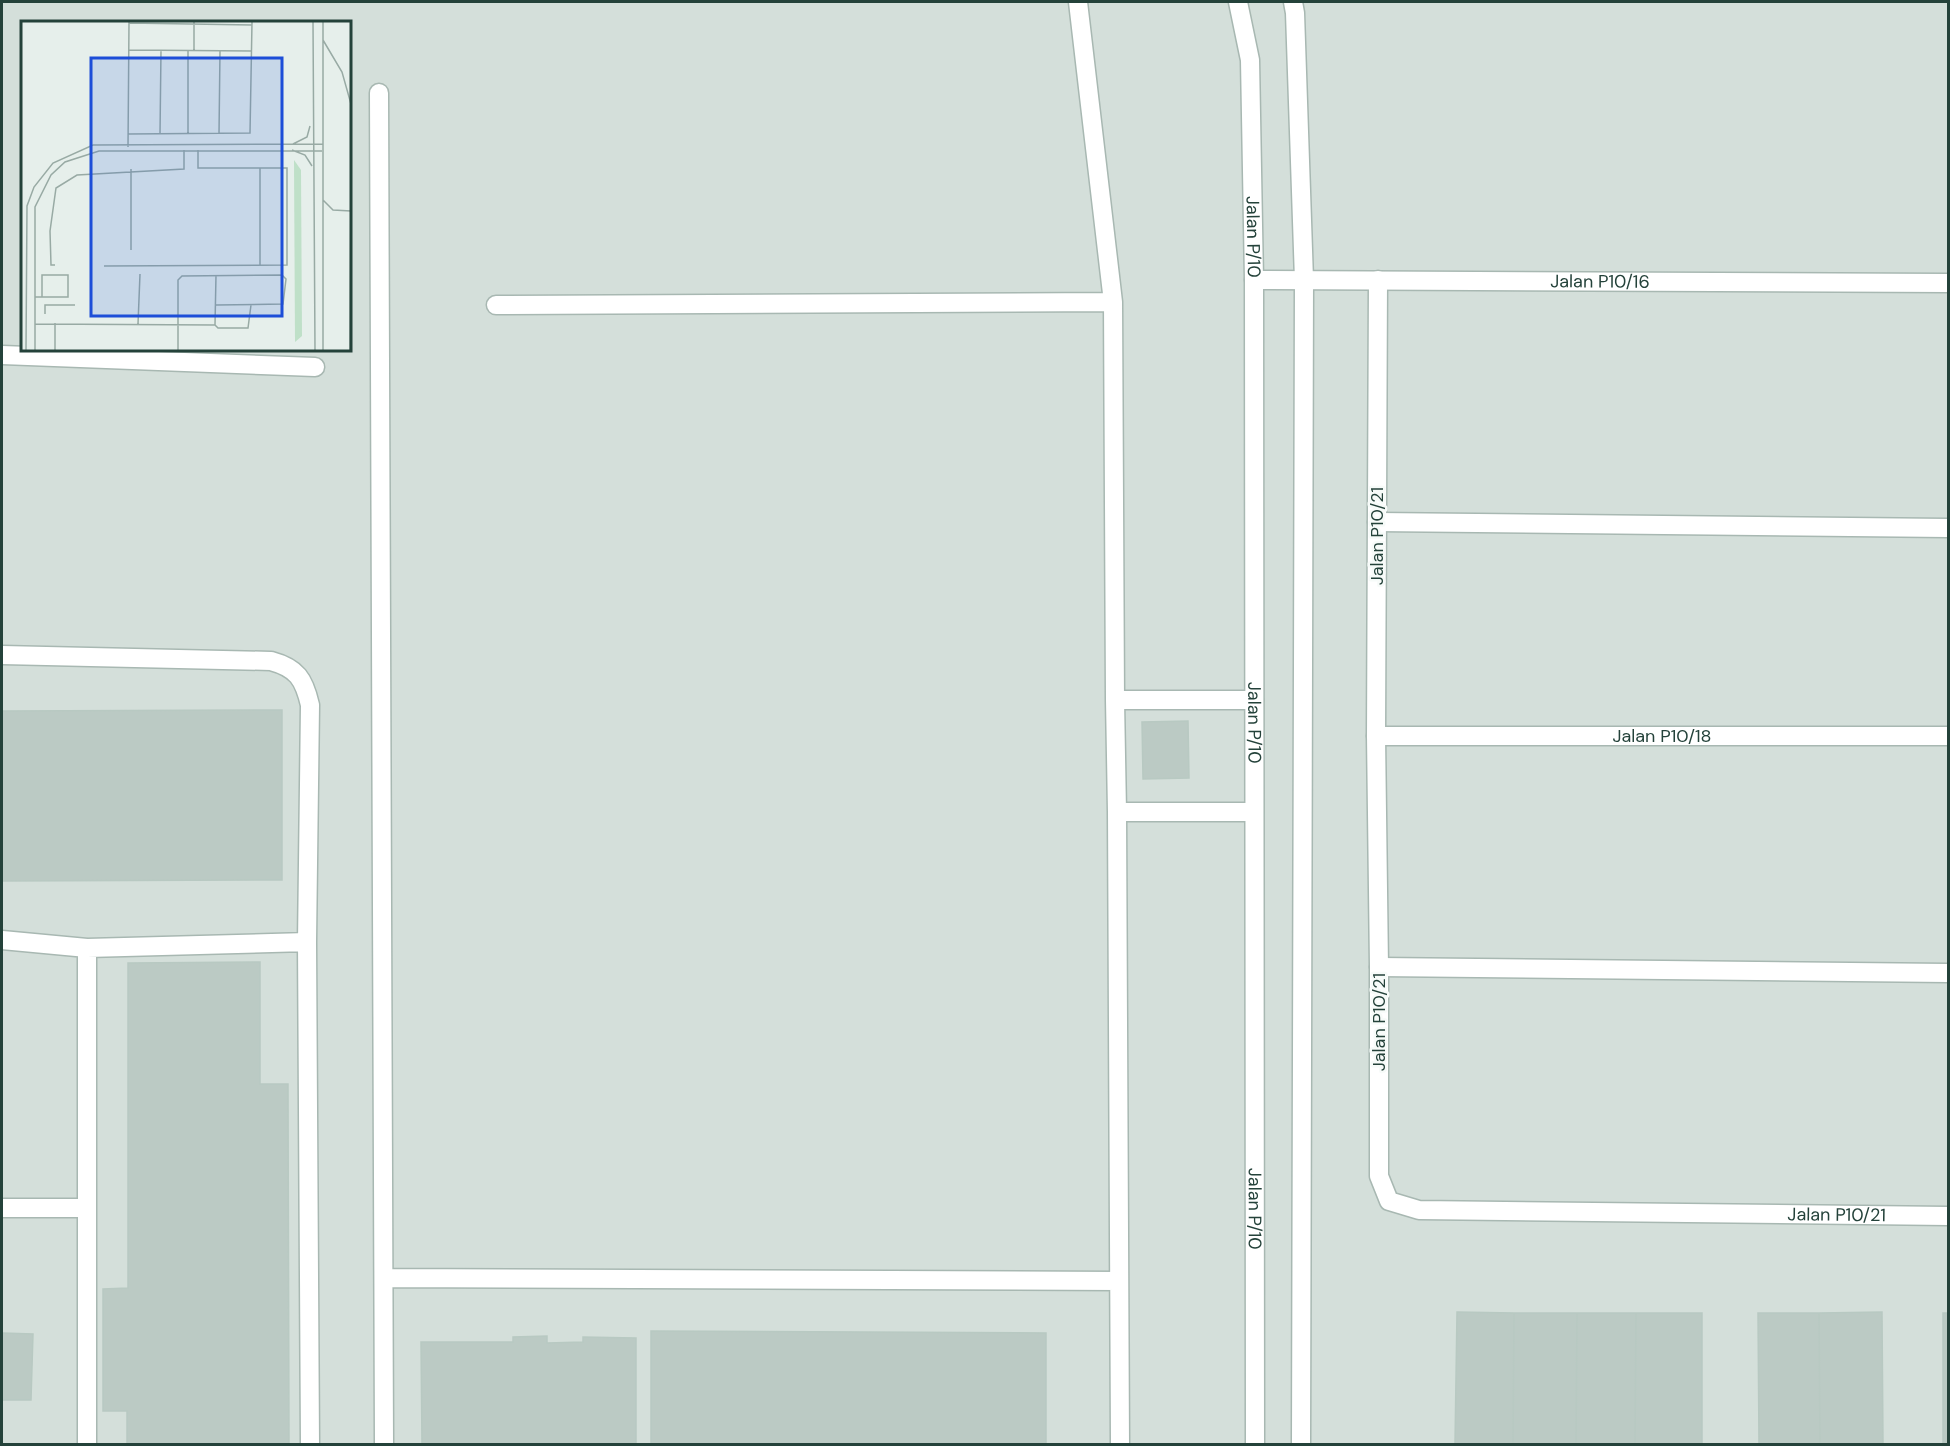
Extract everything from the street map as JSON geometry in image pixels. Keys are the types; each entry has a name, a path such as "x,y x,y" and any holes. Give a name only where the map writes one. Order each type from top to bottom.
{"street":[{"path":"1078,2 1113,302 1115,700 1118,813 1120,1444"},
{"name":"Jalan P/10","path":"1238,2 1250,60 1254,280 1255,1444"},
{"path":"1293,2 1304,280 1301,1444"},
{"path":"379,93 384,1444"},
{"name":"Jalan P10/16","path":"1254,280 1948,283"},
{"name":"Jalan P10/21","path":"1378,280 1376,736 1379,1176 1389,1201 1419,1210 1948,1216"},
{"path":"496,305 1113,302"},
{"path":"2,355 315,367"},
{"path":"1377,522 1948,528"},
{"path":"2,655 271,661 284,664 297,672 306,686 310,705 307,942 310,1444"},
{"path":"1115,700 1254,700"},
{"name":"Jalan P10/18","path":"1376,736 1948,736"},
{"path":"1118,813 1254,812"},
{"path":"2,940 87,948 307,942"},
{"path":"87,948 87,1444"},
{"path":"1379,967 1948,974"},
{"path":"2,1208 86,1208"},
{"path":"384,1278 1119,1281"}],"shaded area":[{"path":"2,2 1948,2 1948,1444 2,1444"}],"building":[{"path":"282,710 282,880 2,881 2,711"},
{"path":"1188,721 1189,778 1143,779 1142,722"},
{"path":"260,962 260,1084 288,1084 289,1444 127,1444 127,1411 103,1411 103,1289 128,1288 128,963"},
{"path":"1457,1312 1514,1313 1513,1444 1455,1444"},
{"path":"1882,1312 1883,1444 1820,1444 1819,1313"},
{"path":"1514,1313 1577,1313 1576,1444 1513,1444"},
{"path":"1577,1313 1636,1313 1635,1444 1576,1444"},
{"path":"1636,1313 1702,1313 1702,1444 1635,1444"},
{"path":"1758,1313 1819,1313 1820,1444 1759,1444"},
{"path":"1943,1313 1948,1313 1948,1444 1943,1444"},
{"path":"651,1331 1046,1333 1046,1444 651,1444"},
{"path":"2,1333 33,1334 31,1400 2,1400"},
{"path":"547,1336 547,1343 583,1342 583,1337 636,1338 636,1444 422,1444 421,1342 513,1342 513,1337"}]}
